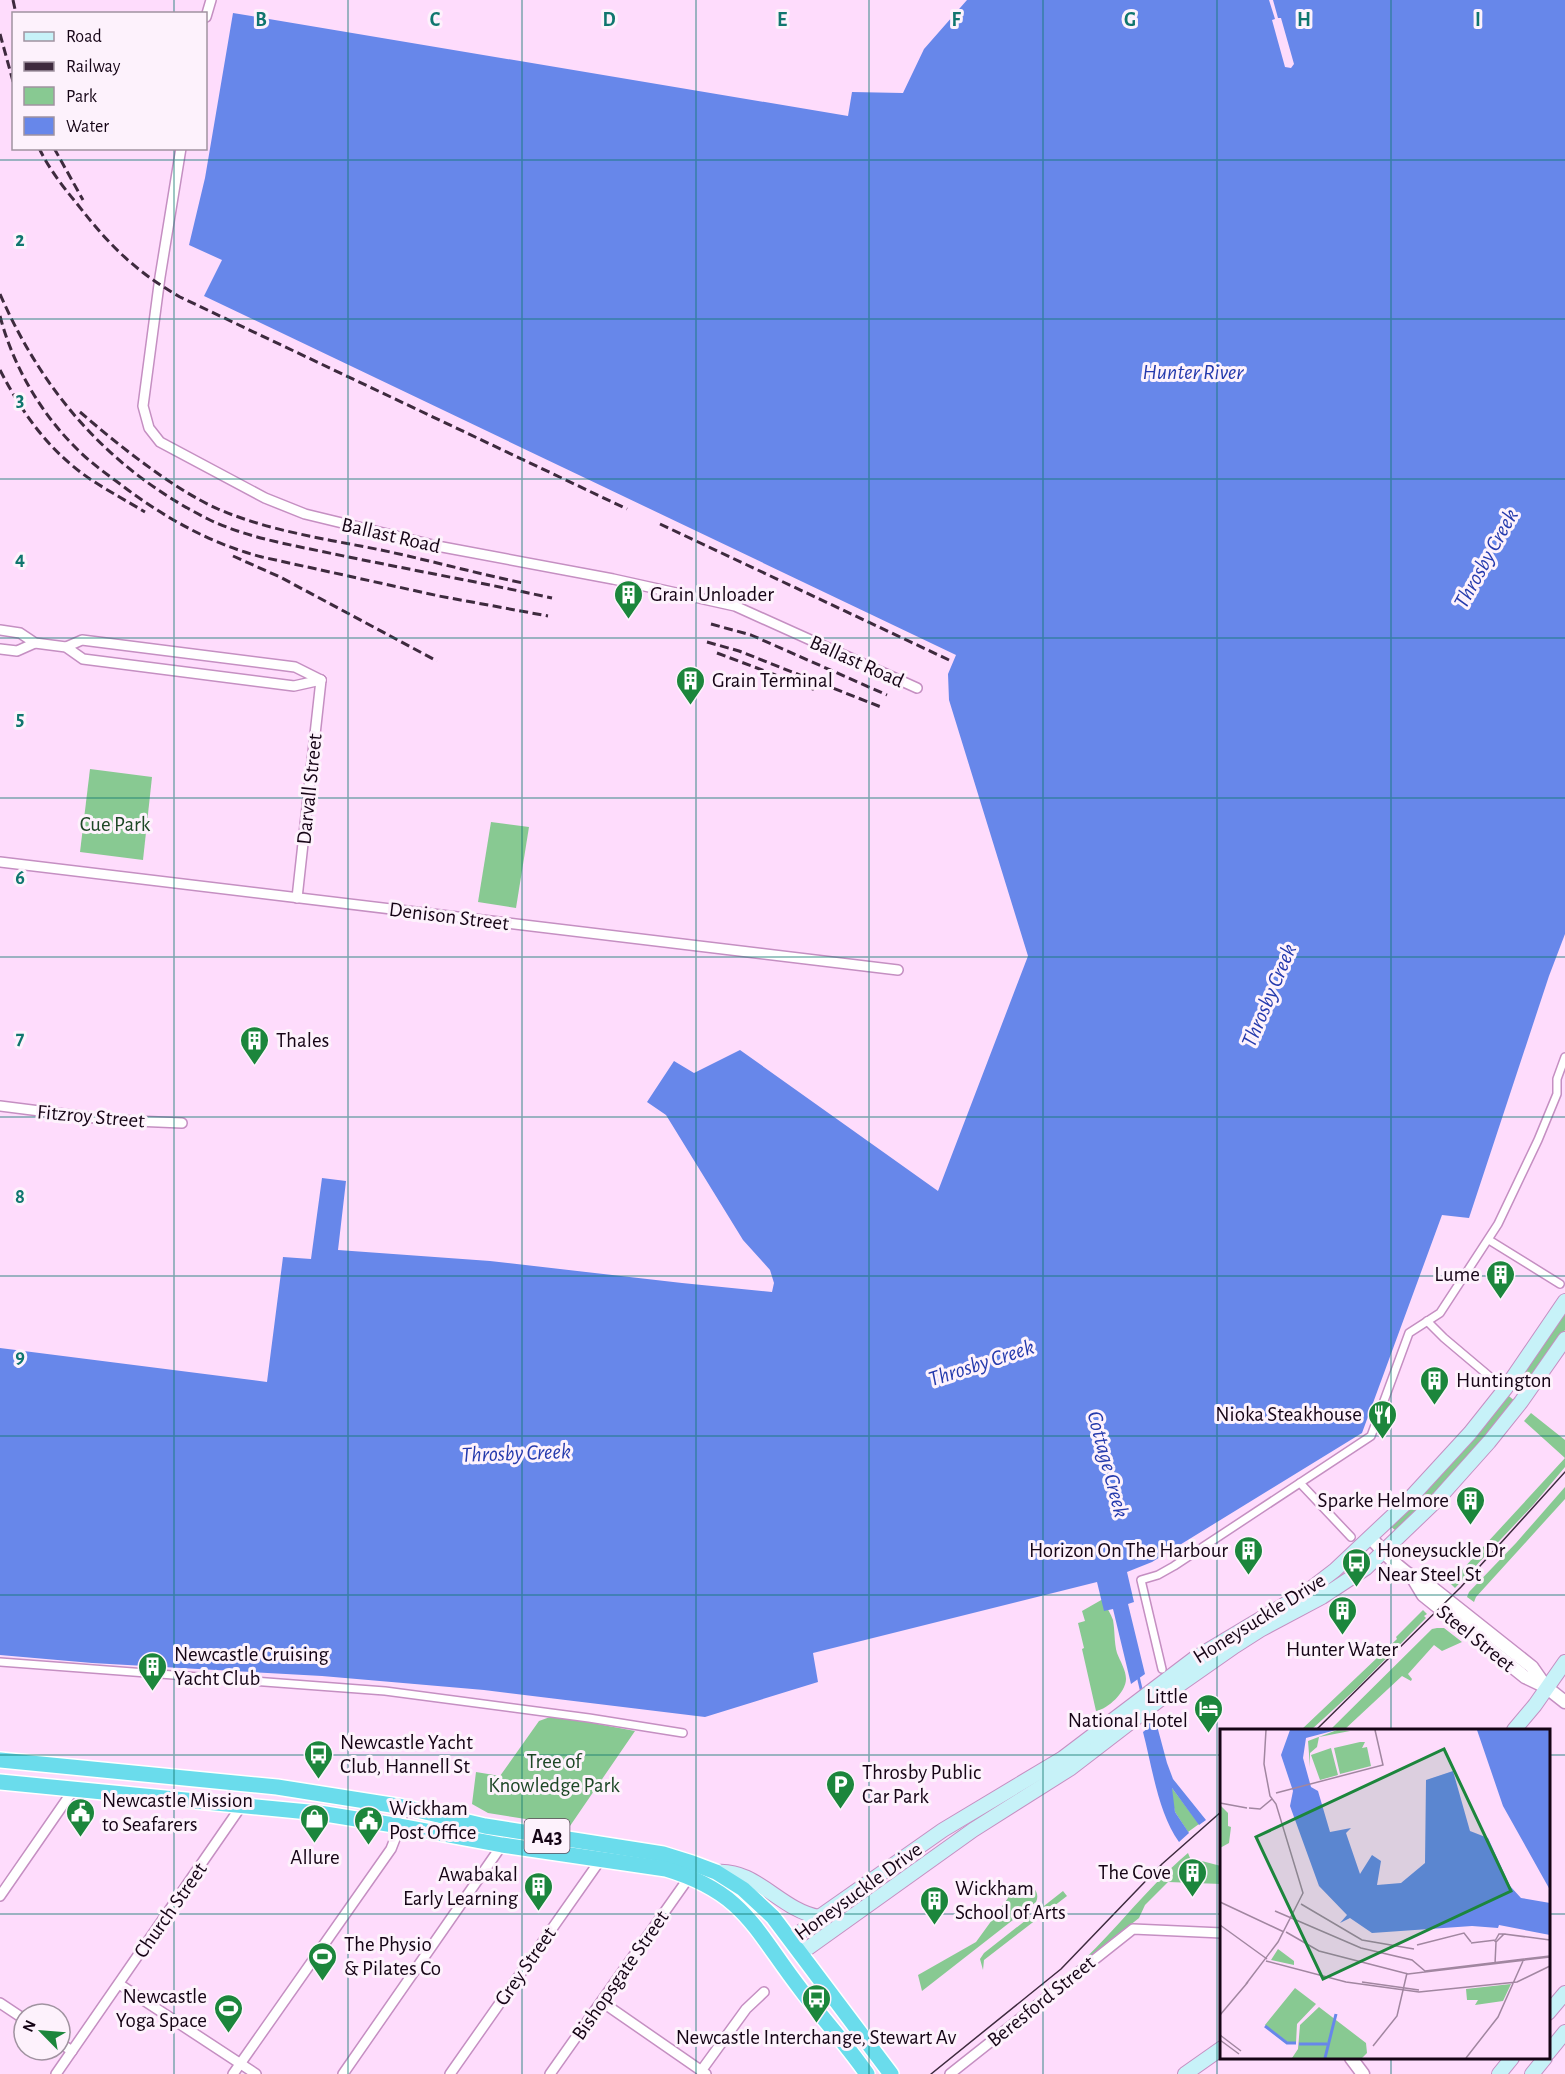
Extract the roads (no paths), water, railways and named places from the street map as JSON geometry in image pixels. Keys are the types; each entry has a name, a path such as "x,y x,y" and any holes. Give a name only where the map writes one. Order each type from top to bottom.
{"highway":[{"name":"A43","path":"0,1760 277,1787 404,1807 486,1827 663,1854 716,1872 759,1902 777,1921 891,2074"},
{"name":"A43","path":"0,1782 320,1813 502,1845 666,1869 690,1876 728,1898 745,1912 800,1990 867,2074"},
{"name":"Honeysuckle Drive","path":"774,1952 791,1940"},
{"name":"Honeysuckle Drive","path":"784,1965 801,1953"}],"main road":[{"name":"Honeysuckle Drive","path":"791,1940 819,1917 942,1830 1063,1758 1133,1712 1222,1641 1309,1590 1370,1538 1410,1499 1470,1433 1505,1389 1565,1301"},
{"name":"Honeysuckle Drive","path":"1156,1695 1260,1630 1346,1582 1384,1552 1439,1498 1489,1442 1565,1339"},
{"path":"1516,1729 1565,1662"},
{"name":"Honeysuckle Drive","path":"801,1953 973,1830 1071,1768 1133,1712"},
{"path":"716,1872 738,1872 800,1912 819,1917"},
{"path":"1550,2011 1565,1993"},
{"path":"1550,2051 1565,2032"},
{"path":"1185,2074 1220,2049"},
{"path":"1499,2074 1511,2059"},
{"path":"1532,2074 1544,2059"}],"street":[{"name":"Ballast Road","path":"181,150 160,277 143,406 149,428 160,442 265,498 305,514 437,546 613,579 735,606 917,688"},
{"path":"0,630 20,633 35,643 66,647 83,659 294,686 321,680"},
{"path":"66,647 82,640 187,652 295,667 321,680"},
{"path":"0,649 17,651 35,643"},
{"path":"184,672 187,652"},
{"name":"Darvall Street","path":"297,898 321,680"},
{"name":"Denison Street","path":"0,862 898,970"},
{"path":"1162,1669 1141,1580 1158,1575 1174,1566 1371,1436 1408,1333 1440,1313 1489,1240 1561,1094 1557,1080 1565,1058"},
{"name":"Fitzroy Street","path":"0,1106 111,1120 182,1124"},
{"path":"1489,1240 1560,1284"},
{"path":"1427,1321 1495,1381"},
{"path":"1300,1483 1351,1537"},
{"name":"Steel Street","path":"1370,1538 1414,1580 1423,1595 1525,1677 1546,1687 1565,1702"},
{"path":"0,1662 385,1691 683,1733"},
{"path":"0,1896 74,1789"},
{"name":"Church Street","path":"72,2051 243,1805"},
{"path":"234,2074 391,1849 404,1807"},
{"path":"343,2074 502,1845"},
{"name":"Grey Street","path":"450,2074 601,1858"},
{"name":"Bishopsgate Street","path":"550,2074 690,1876"},
{"name":"Beresford Street","path":"950,2074 1133,1929 1220,1933"},
{"path":"120,1984 256,2074"},
{"path":"602,2002 703,2073 746,2009 764,1992"},
{"path":"1352,2059 1363,2074"}],"water":[{"name":"Hunter River","path":"967,0 1565,0 1565,934 1469,1218 1442,1215 1362,1433 1152,1562 1127,1572 1134,1602 1128,1604 1145,1674 1131,1684 1113,1609 1104,1611 1097,1582 813,1653 818,1682 705,1717 484,1690 322,1676 92,1663 0,1655 0,1348 267,1382 283,1257 311,1259 322,1178 346,1181 338,1250 490,1261 772,1292 774,1283 770,1270 743,1240 666,1115 647,1102 674,1061 694,1073 740,1050 938,1191 1028,956 949,700 948,674 956,655 204,296 222,260 189,245 205,178 233,13 848,116 852,92 903,93 924,49"},
{"path":"1156,1722 1173,1779 1206,1820 1199,1825 1172,1788 1175,1812 1189,1833 1179,1842 1161,1803 1143,1732"}],"waterway":[{"path":"1138,1676 1142,1693"},
{"path":"1147,1714 1151,1728"}],"tram line":[{"path":"1317,1729 1461,1587 1565,1472"},
{"path":"931,2074 1061,1969 1162,1864 1220,1813"}],"railway":[{"path":"13,0 16,12"},
{"path":"0,34 12,78"},
{"path":"40,150 57,178 101,233 136,267 180,297 627,509"},
{"path":"55,150 83,200"},
{"path":"0,294 37,364 83,425 140,477 208,519 238,531 286,544 552,598"},
{"path":"0,316 12,353 30,388 52,421 102,471 175,521 208,538 262,557 439,596 548,616"},
{"path":"0,370 27,416 49,444 90,479 145,512"},
{"path":"80,412 164,478 201,500 237,517 298,534 381,550 523,583"},
{"path":"660,524 949,660"},
{"path":"233,556 280,577 437,661"},
{"path":"711,624 751,635 887,695"},
{"path":"707,642 739,651 881,707"},
{"path":"717,653 818,691"}],"place":[{"name":"Grain Unloader","path":"629,620"},
{"name":"Grain Terminal","path":"691,706"},
{"name":"Thales","path":"255,1066"},
{"name":"Lume","path":"1501,1300"},
{"name":"Huntington","path":"1435,1406"},
{"name":"Nioka Steakhouse","path":"1383,1440"},
{"name":"Sparke Helmore","path":"1470,1526"},
{"name":"Horizon On The Harbour","path":"1249,1576"},
{"name":"Honeysuckle Dr Near Steel St","path":"1356,1588"},
{"name":"Hunter Water","path":"1342,1636"},
{"name":"Newcastle Cruising Yacht Club","path":"153,1692"},
{"name":"Little National Hotel","path":"1209,1734"},
{"name":"Newcastle Yacht Club, Hannell St","path":"319,1780"},
{"name":"Throsby Public Car Park","path":"841,1810"},
{"name":"Newcastle Mission to Seafarers","path":"81,1838"},
{"name":"Allure","path":"315,1844"},
{"name":"Wickham Post Office","path":"368,1846"},
{"name":"The Cove","path":"1192,1898"},
{"name":"Awabakal Early Learning","path":"539,1912"},
{"name":"Wickham School of Arts","path":"934,1926"},
{"name":"The Physio & Pilates Co","path":"323,1982"},
{"name":"Newcastle Interchange, Stewart Av","path":"816,2024"},
{"name":"Newcastle Yoga Space","path":"228,2034"}],"water label":[{"name":"Throsby Creek","path":"1485,558"},
{"name":"Throsby Creek","path":"1268,995"},
{"name":"Throsby Creek","path":"981,1362"},
{"name":"Throsby Creek","path":"516,1452"},
{"name":"Cottage Creek","path":"1109,1464"}],"park label":[{"name":"Cue Park","path":"115,824"},
{"name":"Tree of Knowledge Park","path":"554,1773"}]}
